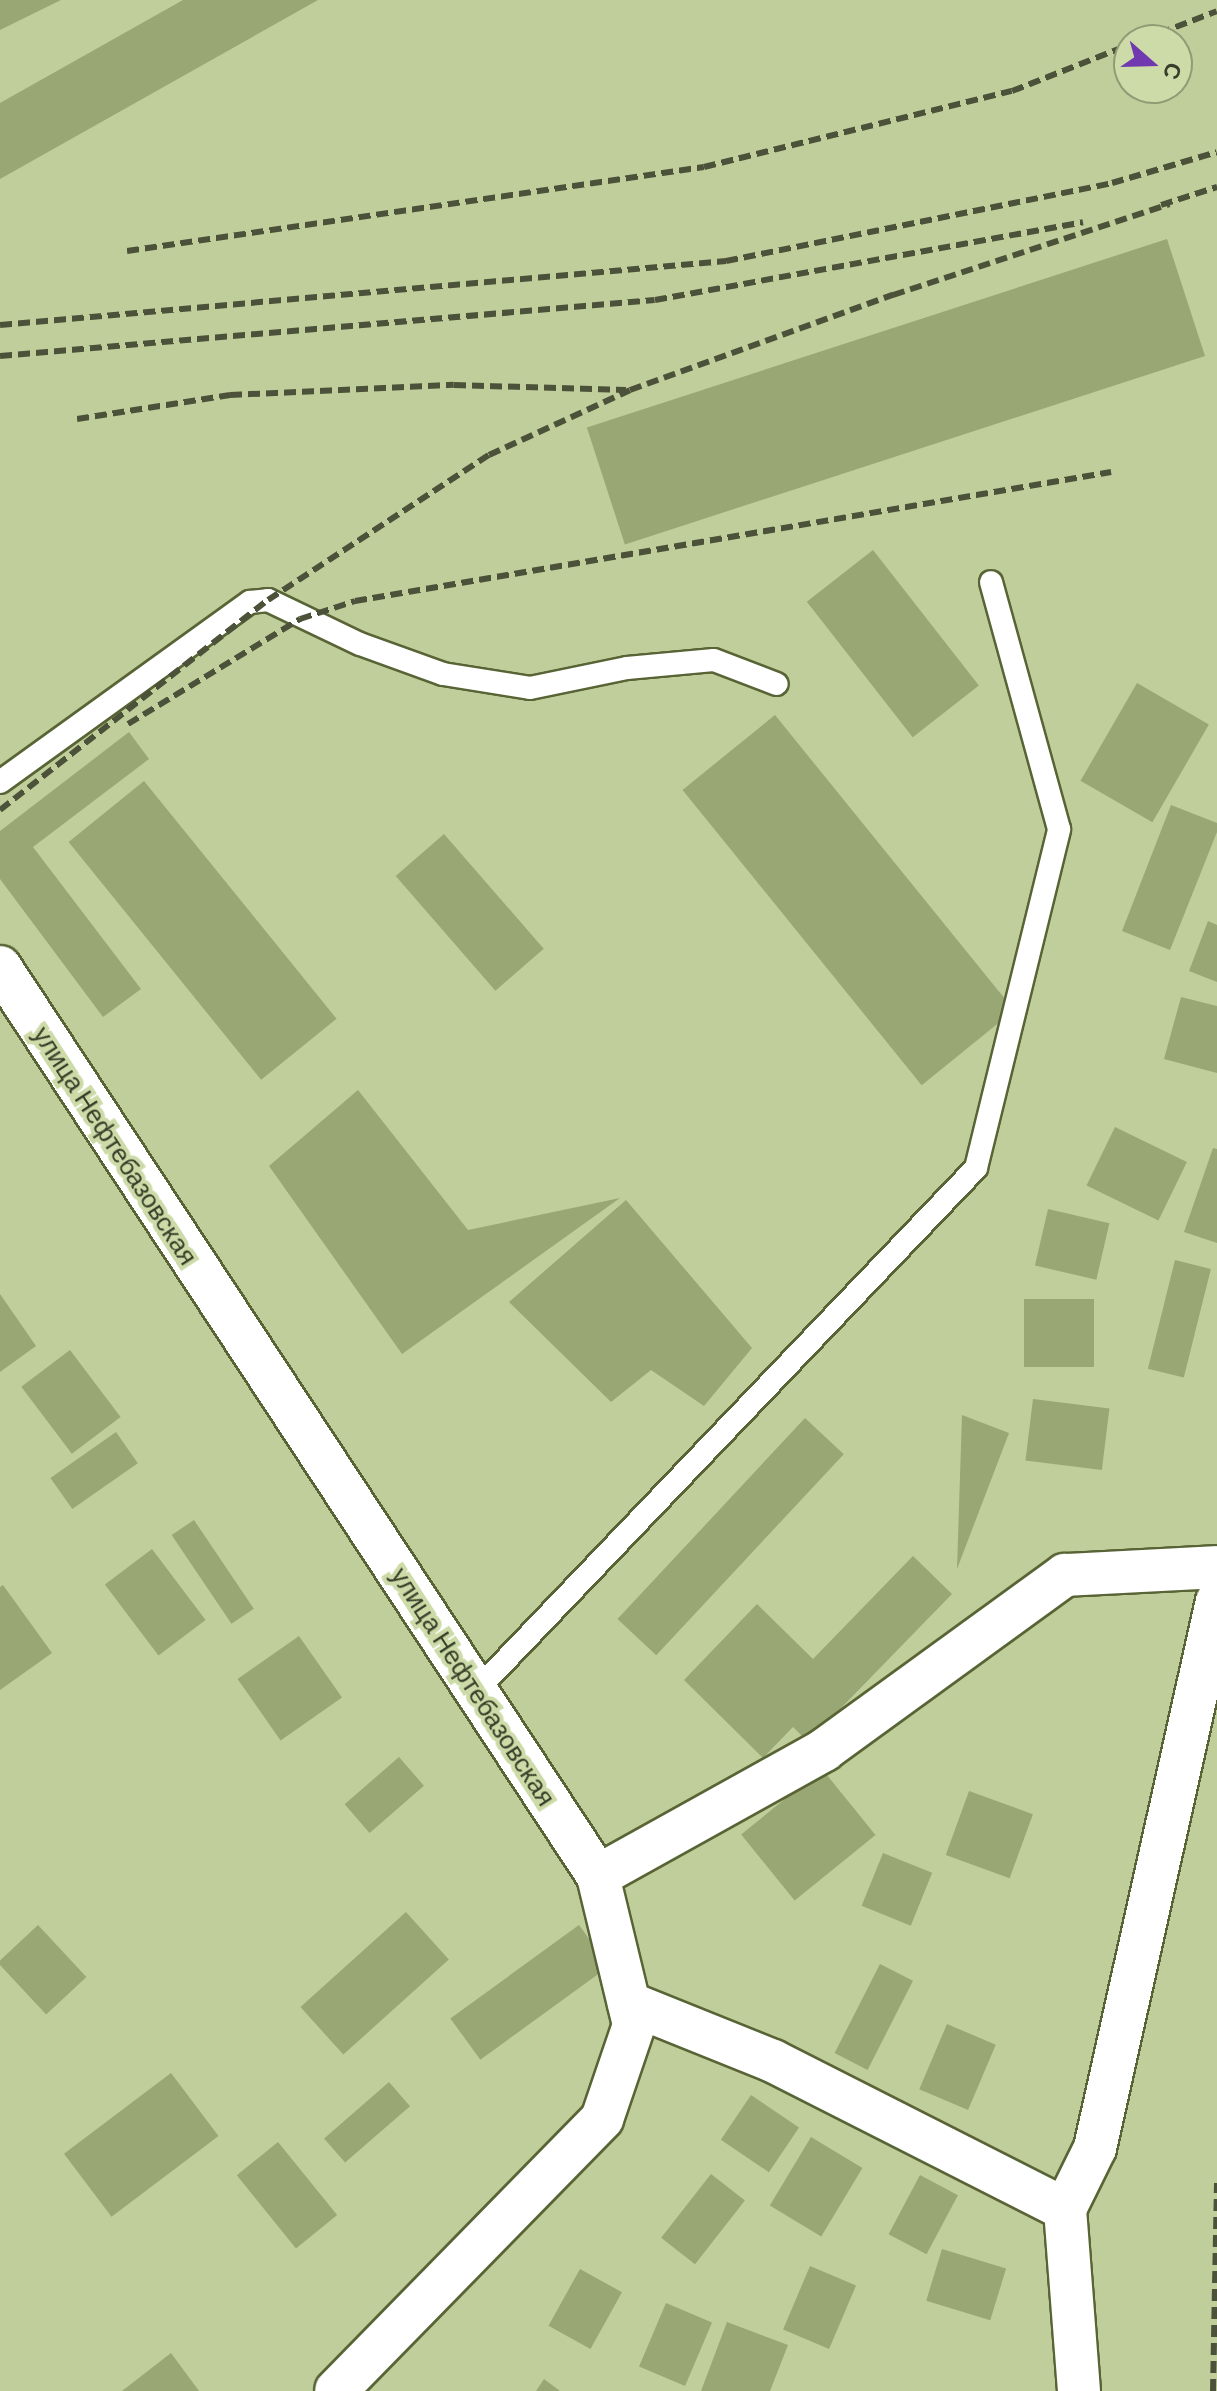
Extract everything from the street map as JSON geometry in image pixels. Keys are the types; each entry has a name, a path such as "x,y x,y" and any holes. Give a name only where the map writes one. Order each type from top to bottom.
{"street":[{"name":"улица Нефтебазовская","path":"0,967 598,1876 629,2003 634,2025 602,2119 336,2391"},
{"path":"598,1876 824,1750 1065,1575 1217,1567"},
{"path":"1079,2391 1065,2209 1095,2148 1217,1601"},
{"path":"629,2003 773,2061 1065,2209"}],"lane":[{"path":"477,1690 976,1168 1059,829 991,582"},
{"path":"0,782 250,602 268,600 336,634 443,674 530,688 627,668 714,660 777,684"}],"building":[{"path":"0,0 61,0 0,30"},
{"path":"183,0 318,0 0,179 0,103"},
{"path":"1167,239 1205,356 625,544 587,428"},
{"path":"873,550 979,686 913,737 807,602"},
{"path":"1137,683 1209,724 1152,822 1080,781"},
{"path":"775,715 1014,1010 922,1085 683,790"},
{"path":"129,732 149,759 33,847 141,989 103,1017 0,879 0,831"},
{"path":"144,781 337,1019 261,1080 69,842"},
{"path":"1171,805 1217,823 1217,832 1170,950 1122,931"},
{"path":"444,834 544,949 495,991 396,876"},
{"path":"1208,921 1217,925 1217,982 1189,971"},
{"path":"1181,997 1217,1006 1217,1073 1164,1059"},
{"path":"358,1090 468,1230 620,1198 402,1354 269,1166"},
{"path":"1115,1127 1187,1162 1158,1220 1087,1185"},
{"path":"1213,1148 1217,1149 1217,1243 1184,1232"},
{"path":"626,1200 752,1348 704,1406 651,1370 611,1402 509,1302"},
{"path":"1048,1209 1109,1223 1096,1280 1035,1266"},
{"path":"1175,1260 1211,1269 1184,1378 1148,1369"},
{"path":"0,1294 36,1346 0,1372"},
{"path":"1024,1299 1094,1299 1094,1367 1024,1367"},
{"path":"70,1350 121,1417 72,1454 21,1387"},
{"path":"1033,1399 1109,1408 1102,1470 1025,1461"},
{"path":"962,1415 1009,1433 957,1569"},
{"path":"805,1418 844,1454 656,1655 617,1619"},
{"path":"116,1432 138,1463 72,1509 50,1478"},
{"path":"194,1520 254,1609 231,1624 172,1535"},
{"path":"152,1549 206,1620 158,1656 105,1585"},
{"path":"913,1556 952,1594 808,1742 793,1727 763,1758 684,1680 757,1604 813,1659"},
{"path":"3,1585 52,1653 0,1690 0,1587"},
{"path":"299,1636 342,1697 281,1740 238,1679"},
{"path":"399,1757 424,1786 370,1833 345,1804"},
{"path":"822,1769 875,1835 795,1901 741,1834"},
{"path":"969,1791 1033,1814 1010,1878 946,1855"},
{"path":"883,1853 932,1873 911,1926 862,1906"},
{"path":"406,1912 449,1960 343,2055 300,2007"},
{"path":"38,1925 86,1977 46,2014 0,1965 0,1960"},
{"path":"579,1925 609,1966 480,2060 450,2018"},
{"path":"880,1964 913,1981 868,2070 835,2053"},
{"path":"947,2024 996,2045 968,2110 919,2089"},
{"path":"171,2073 219,2136 112,2217 64,2154"},
{"path":"389,2082 410,2106 345,2163 324,2138"},
{"path":"751,2095 799,2127 769,2172 721,2140"},
{"path":"811,2137 862,2168 821,2236 770,2206"},
{"path":"278,2142 337,2215 296,2248 237,2175"},
{"path":"711,2174 745,2200 695,2264 661,2238"},
{"path":"920,2175 958,2195 927,2254 889,2234"},
{"path":"942,2249 1006,2269 990,2320 926,2301"},
{"path":"810,2266 856,2286 829,2349 783,2330"},
{"path":"580,2269 622,2292 590,2349 548,2326"},
{"path":"666,2303 712,2323 685,2386 639,2367"},
{"path":"727,2322 788,2345 770,2391 701,2391"},
{"path":"171,2353 199,2391 122,2391"},
{"path":"544,2379 560,2391 536,2391"}],"railway":[{"path":"1183,24 1217,11"},
{"path":"127,251 704,167 1012,91 1113,51"},
{"path":"0,325 726,261 1112,183 1217,152"},
{"path":"1161,205 1217,187"},
{"path":"0,810 268,600 489,455 630,390 893,295 1169,204"},
{"path":"0,356 655,300 1083,222"},
{"path":"77,419 230,395 454,385 626,390"},
{"path":"128,724 300,619 355,601 1111,472"},
{"path":"1213,2391 1217,2183"}]}
